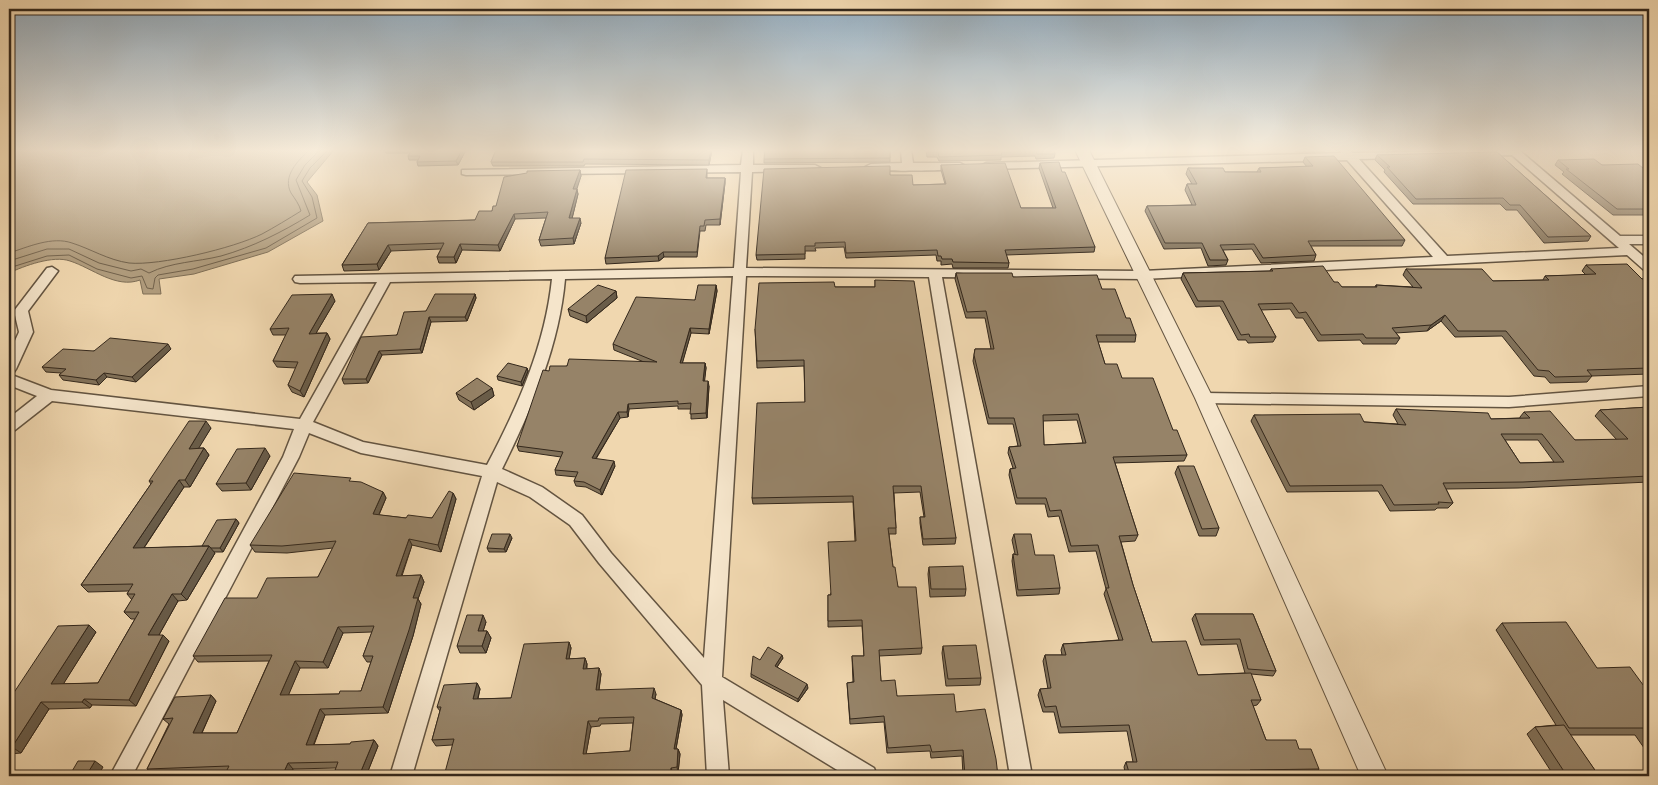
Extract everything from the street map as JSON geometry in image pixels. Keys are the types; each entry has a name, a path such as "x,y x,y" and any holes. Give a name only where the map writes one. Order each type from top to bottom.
{"street":[{"path":"718,776 712,682 746,187"},
{"path":"1100,187 1204,398 1375,776"},
{"path":"1377,187 1444,261"},
{"path":"1555,187 1649,267"},
{"path":"1618,240 1649,240"},
{"path":"300,279 741,272 1143,275 1631,251"},
{"path":"9,369 26,332 22,311 52,271"},
{"path":"935,273 1022,776"},
{"path":"401,776 492,472 532,386 553,318 559,274"},
{"path":"121,776 291,457 304,425 386,277"},
{"path":"9,380 49,395 304,425 361,447 492,472 536,492 576,520 605,558 712,682 866,776"},
{"path":"1204,398 1509,402 1649,391"},
{"path":"9,426 49,395"}],"water":[{"path":"9,187 311,187 317,195 323,221 268,252 194,274 159,279 161,294 143,294 140,280 122,282 113,280 78,264 63,260 47,260 9,273"}],"building":[{"path":"501,187 574,187 573,189 577,189 569,218 580,218 573,238 539,240 548,212 514,214 498,245 460,244 454,257 437,257 444,243 388,245 377,264 342,265 368,223 475,220 479,211 492,211 493,206 496,206"},
{"path":"622,187 724,187 720,219 705,220 704,226 700,226 697,252 663,252 658,256 605,258"},
{"path":"762,187 1013,187 1021,208 1056,208 1048,187 1071,187 1095,247 1005,250 1009,263 953,262 952,259 942,259 941,256 938,256 937,250 846,253 845,242 815,243 815,246 805,246 805,254 756,255"},
{"path":"1188,187 1360,187 1405,240 1308,241 1316,255 1263,258 1254,244 1220,245 1228,260 1210,260 1202,243 1165,243 1147,206 1196,205"},
{"path":"1405,187 1536,187 1591,236 1548,237 1520,205 1510,205 1503,198 1416,199"},
{"path":"1588,187 1649,187 1649,212 1647,209 1617,209"},
{"path":"1627,264 1642,279 1649,279 1649,368 1587,370 1592,376 1555,377 1549,371 1538,370 1506,331 1458,331 1445,315 1431,325 1392,328 1400,338 1366,338 1363,334 1321,335 1306,312 1299,313 1292,303 1258,304 1276,337 1241,335 1223,301 1198,301 1183,273 1273,271 1271,269 1323,266 1334,282 1338,282 1342,287 1377,287 1376,285 1422,288 1406,269 1482,269 1493,281 1549,280 1545,276 1596,274 1586,265"},
{"path":"956,273 1012,273 1013,277 1097,275 1102,289 1115,289 1126,318 1130,318 1136,335 1096,335 1105,364 1117,364 1122,378 1153,378 1173,430 1177,430 1187,455 1113,457 1138,535 1119,536 1152,642 1186,641 1198,675 1251,673 1261,700 1251,700 1266,740 1296,740 1299,749 1311,749 1319,769 1250,770 1252,776 1130,776 1126,762 1137,762 1129,725 1061,727 1056,706 1045,707 1040,689 1051,688 1045,655 1066,655 1063,644 1123,640 1106,588 1109,588 1098,545 1071,546 1061,510 1050,511 1046,498 1017,498 1010,469 1016,468 1009,447 1021,446 1014,418 989,418 974,355 975,349 994,349 986,311 967,312","holes":["1078,414 1086,443 1044,445 1043,415"]},
{"path":"875,280 914,281 956,538 923,539 920,517 925,517 921,486 893,486 896,528 888,528 893,567 895,567 898,587 916,587 922,648 879,650 881,681 895,680 897,696 954,694 956,712 985,709 998,776 965,776 963,750 932,752 930,745 888,748 884,716 850,719 847,683 854,682 852,656 864,656 862,620 828,621 828,595 831,595 828,542 856,541 853,496 752,498 757,403 805,402 804,360 757,361 755,329 759,283 834,282 835,287 875,287"},
{"path":"598,285 616,291 586,316 568,309"},
{"path":"698,285 716,285 709,329 690,328 680,363 705,363 703,381 708,381 706,413 690,414 691,403 678,404 678,401 628,404 627,412 618,412 592,458 614,461 600,490 584,482 574,481 578,472 555,470 563,452 517,446 543,370 549,371 550,366 567,366 569,359 657,362 613,344 636,297 695,300"},
{"path":"332,294 309,334 327,333 300,391 288,385 298,362 273,361 289,328 270,329 292,295"},
{"path":"435,294 475,294 465,317 429,317 420,349 379,351 366,379 342,379 361,337 397,335 404,312 426,311"},
{"path":"110,338 168,344 132,377 104,373 96,380 59,375 66,369 42,367 63,349 94,351"},
{"path":"508,363 527,368 521,382 497,376"},
{"path":"477,378 492,388 471,402 456,393"},
{"path":"1649,407 1649,476 1523,482 1443,483 1453,503 1438,502 1439,504 1394,505 1382,485 1290,486 1254,415 1360,414 1364,422 1406,425 1396,409 1488,413 1491,419 1530,418 1524,412 1550,411 1575,440 1628,439 1600,410","holes":["1501,434 1542,434 1564,462 1520,463"]},
{"path":"189,421 206,421 189,449 204,448 185,480 179,480 133,548 209,546 181,594 172,594 148,635 163,635 129,700 84,699 82,702 41,702 12,747 9,747 9,700 58,626 89,625 51,684 98,683 139,612 124,612 135,594 127,594 133,584 81,585 153,481 149,481"},
{"path":"265,448 246,483 216,484 237,449"},
{"path":"1178,466 1194,466 1219,528 1202,529"},
{"path":"294,473 351,478 349,481 361,482 383,492 373,514 406,518 408,515 432,518 449,491 453,493 438,545 409,539 396,576 421,575 413,598 418,598 409,630 383,707 320,709 306,745 350,744 351,742 374,740 359,776 333,776 338,762 288,763 282,776 224,776 229,766 147,769 173,718 163,719 175,697 211,695 193,733 237,733 272,655 193,656 225,598 257,598 267,578 318,577 336,541 282,546 250,545","holes":["374,626 363,656 373,656 361,691 340,691 339,694 280,695 295,661 323,662 338,627"]},
{"path":"236,519 220,548 202,546 217,520"},
{"path":"492,534 510,534 504,549 487,548"},
{"path":"1014,534 1031,534 1035,555 1054,555 1060,588 1018,590 1013,554 1018,555"},
{"path":"963,566 966,589 931,589 929,567"},
{"path":"1195,614 1253,614 1276,671 1248,669 1240,639 1204,640"},
{"path":"467,615 483,615 478,631 487,631 482,646 457,646"},
{"path":"1566,622 1597,668 1630,667 1649,693 1649,736 1643,728 1569,728 1502,623"},
{"path":"569,642 566,659 585,658 583,669 599,668 596,690 654,688 652,698 681,710 674,749 678,749 677,767 671,768 670,776 444,776 454,739 432,740 441,707 437,707 444,685 477,683 473,699 511,698 524,644","holes":["634,717 630,751 583,754 588,721 598,721 599,718"]},
{"path":"976,645 981,678 948,679 943,646"},
{"path":"768,647 782,655 775,666 807,684 798,699 751,674 753,656 760,660"},
{"path":"1564,725 1599,776 1567,776 1535,727"},
{"path":"78,761 95,761 86,776 49,776 51,773 71,773"},
{"path":"1451,774 1478,774 1479,776 1452,776"}]}
